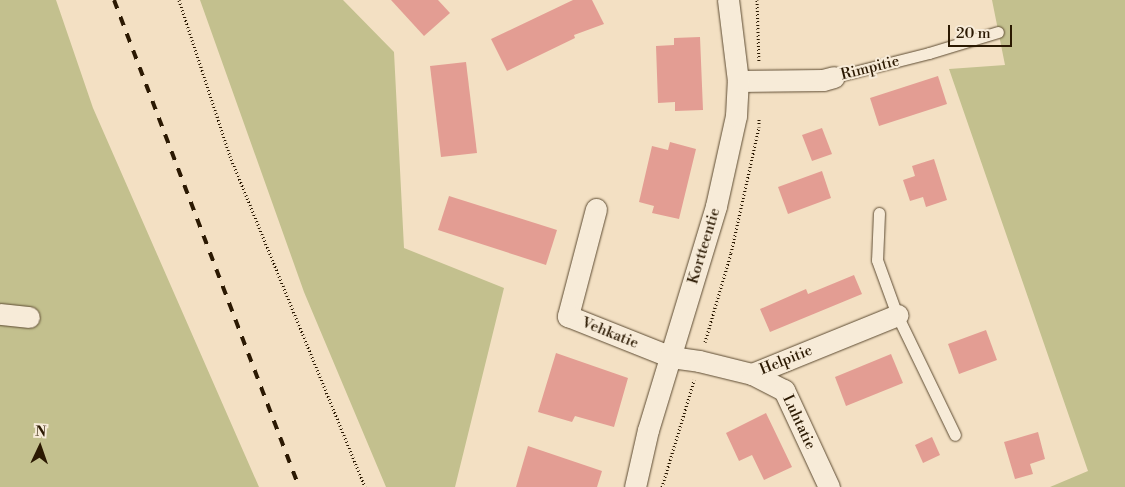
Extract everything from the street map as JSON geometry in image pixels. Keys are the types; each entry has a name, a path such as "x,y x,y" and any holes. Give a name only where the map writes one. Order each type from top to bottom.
{"street":[{"name":"Kortteentie","path":"634,487 648,430 716,206 736,116 738,81 728,0"},
{"name":"Rimpitie","path":"738,81 824,80 834,77"},
{"name":"Vehkatie","path":"596,209 568,316 670,357"},
{"path":"0,314 29,317"},
{"name":"Helpitie","path":"670,357 699,361 752,374 897,314"},
{"name":"Luhtatie","path":"752,374 784,390 829,487"}],"lane":[{"name":"Rimpitie","path":"834,77 929,53 998,32"},
{"path":"880,213 877,260 897,314 954,435"}],"path":[{"path":"179,0 230,156 365,487"}],"shaded area":[{"path":"0,0 56,0 93,108 259,487 0,487"},
{"path":"200,0 343,0 394,52 404,248 504,288 455,487 386,487 304,292"},
{"path":"992,0 1125,0 1125,487 1050,487 1088,471 949,69 1005,65"}],"building":[{"path":"391,0 438,0 450,13 424,36"},
{"path":"573,0 592,0 604,24 574,35 575,38 507,71 491,39"},
{"path":"700,37 703,110 675,111 675,102 658,103 656,46 674,45 674,38"},
{"path":"466,62 477,153 441,157 430,66"},
{"path":"938,76 947,104 879,126 870,98"},
{"path":"822,128 832,154 812,161 802,135"},
{"path":"670,142 696,149 679,219 652,213 654,206 639,202 652,146 668,150"},
{"path":"934,159 947,200 926,207 923,197 910,201 903,180 915,176 912,166"},
{"path":"822,171 831,198 788,214 778,187"},
{"path":"449,196 557,230 546,265 438,230"},
{"path":"854,275 862,294 770,332 760,309 806,289 808,294"},
{"path":"986,330 997,360 959,374 948,344"},
{"path":"556,353 628,378 614,427 575,416 572,422 538,412"},
{"path":"891,354 903,383 846,406 835,377"},
{"path":"766,413 792,467 764,480 752,455 739,461 726,433"},
{"path":"1038,432 1045,459 1030,464 1033,474 1015,479 1004,442"},
{"path":"932,437 940,455 923,463 915,445"},
{"path":"528,446 602,471 597,487 516,487"}],"railway":[{"path":"114,0 299,487"}]}
